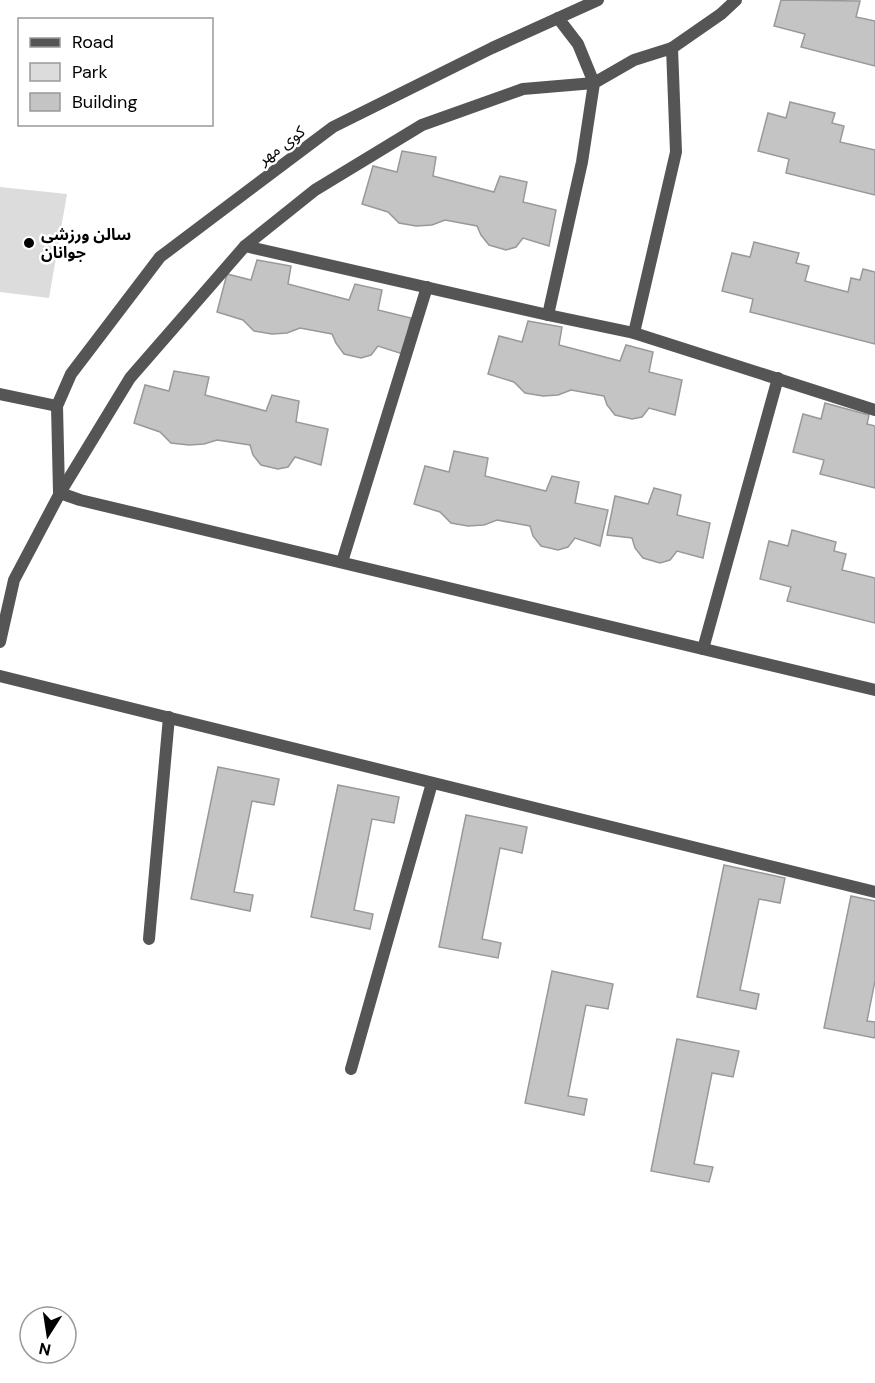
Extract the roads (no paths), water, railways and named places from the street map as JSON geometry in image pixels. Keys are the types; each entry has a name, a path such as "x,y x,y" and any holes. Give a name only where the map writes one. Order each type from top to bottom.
{"street":[{"name":"کوی مهر","path":"57,406 71,374 160,256 333,127 492,48 598,0"},
{"path":"0,642 14,580 60,493 130,378 245,246 315,190 422,124 523,89 594,83 634,60 672,48 721,14 736,0"},
{"path":"548,315 582,162 594,83 578,44 558,18"},
{"path":"634,333 676,152 672,48"},
{"path":"245,246 634,333 875,410"},
{"path":"342,562 426,287"},
{"path":"703,649 778,378"},
{"path":"0,394 57,406 60,493"},
{"path":"60,493 81,500 875,690"},
{"path":"0,676 875,892"},
{"path":"149,939 169,717"},
{"path":"351,1069 432,783"}],"place":[{"name":"سالن ورزشی جوانان","path":"29,243"}]}
